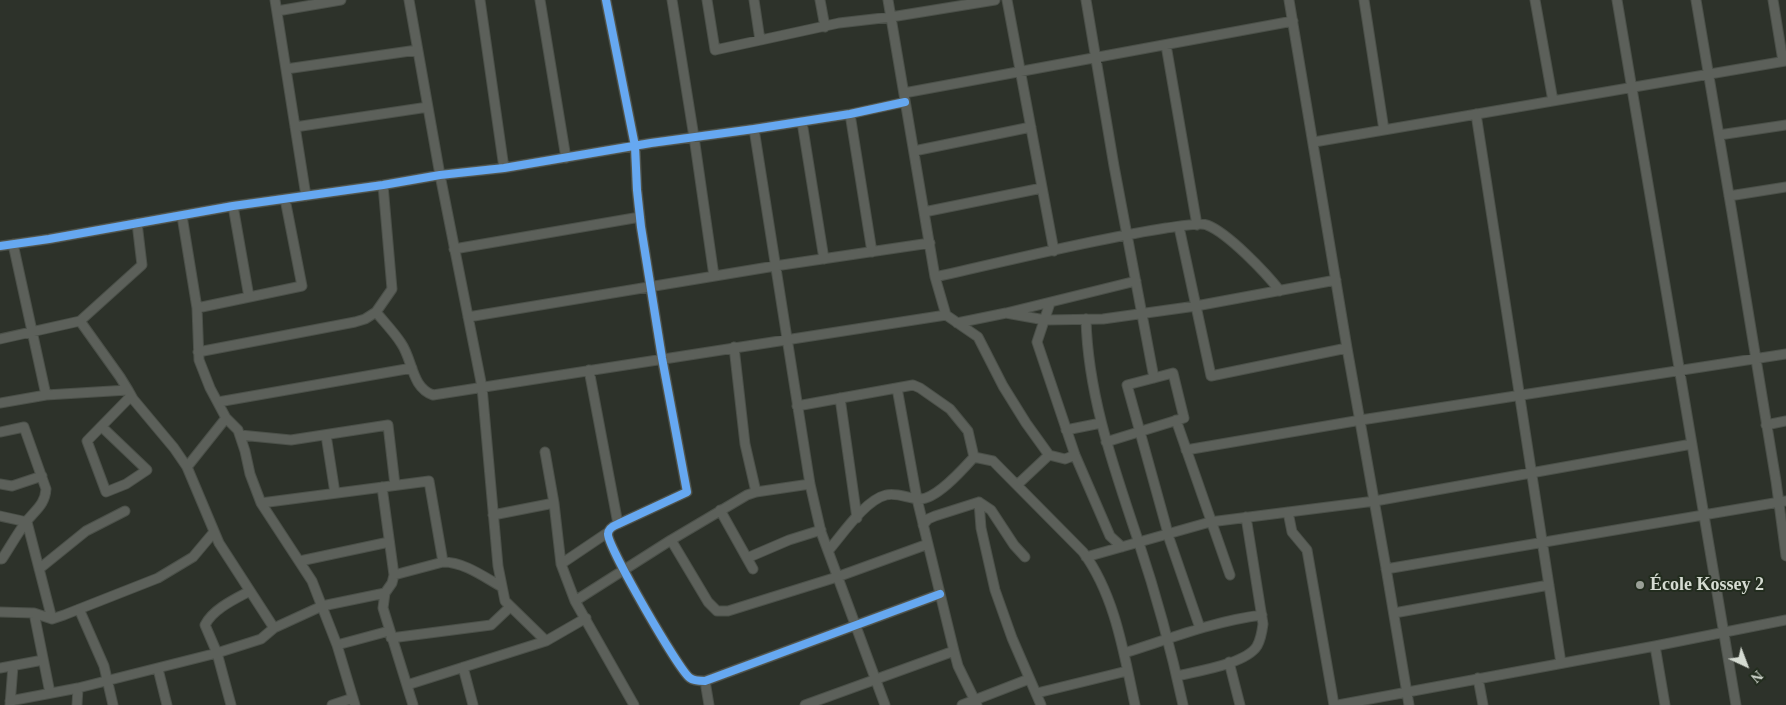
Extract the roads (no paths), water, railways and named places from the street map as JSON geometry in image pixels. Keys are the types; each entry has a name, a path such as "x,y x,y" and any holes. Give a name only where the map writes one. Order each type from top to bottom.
{"street":[{"path":"275,0 306,196"},
{"path":"277,10 340,0"},
{"path":"410,0 417,50 440,175 482,387 502,587 505,601 546,640"},
{"path":"480,0 504,168"},
{"path":"540,0 566,158"},
{"path":"561,564 608,533 609,529 687,492 662,358 640,217 635,146 606,0"},
{"path":"672,0 714,276"},
{"path":"707,0 715,50 839,23 890,17 995,0"},
{"path":"754,0 760,40"},
{"path":"820,0 825,27"},
{"path":"888,0 935,277 946,315 978,337 1003,386 1049,455 1065,459 1076,455"},
{"path":"1007,0 1054,251"},
{"path":"1086,0 1154,378"},
{"path":"1289,0 1409,705"},
{"path":"1364,0 1384,130"},
{"path":"1535,0 1553,101"},
{"path":"1616,0 1736,705"},
{"path":"1696,0 1766,425 1782,502 1786,552"},
{"path":"1314,142 1785,61 1773,0"},
{"path":"904,93 1293,21"},
{"path":"1166,45 1197,225"},
{"path":"286,69 417,50"},
{"path":"0,246 233,206 440,175 504,168 635,146 802,122 905,102"},
{"path":"295,127 428,107"},
{"path":"850,114 872,252"},
{"path":"1476,114 1561,663"},
{"path":"802,122 824,259"},
{"path":"1719,135 1786,125"},
{"path":"914,151 1031,126"},
{"path":"754,129 810,484 828,551 874,680 885,705"},
{"path":"198,352 354,322 365,319 376,312 392,289 383,185"},
{"path":"1729,196 1786,187"},
{"path":"924,212 1042,188"},
{"path":"197,308 302,286 285,199"},
{"path":"233,206 249,297"},
{"path":"182,216 197,308 199,360 210,388 226,418 238,430 250,474 261,503 300,561 312,582 322,606 337,645 354,701 332,705"},
{"path":"454,249 640,217"},
{"path":"0,339 80,321 142,265 137,223"},
{"path":"935,277 1128,234 1206,224 1223,234 1268,276 1280,291"},
{"path":"1179,226 1211,376 1347,348"},
{"path":"468,317 775,266 930,243"},
{"path":"13,244 46,395"},
{"path":"1006,313 1045,320 1104,319 1196,306 1336,280"},
{"path":"957,323 1050,303 1136,281"},
{"path":"1050,303 1037,342 1076,455 1110,536 1122,547"},
{"path":"376,312 401,342 418,384 424,392 433,394 786,338 946,315"},
{"path":"1086,319 1087,350 1106,442 1168,640 1183,705"},
{"path":"80,321 130,393 187,467 219,543 274,628"},
{"path":"734,347 745,444 756,492"},
{"path":"1186,450 1361,420 1786,354"},
{"path":"218,402 412,368"},
{"path":"589,370 618,524"},
{"path":"1106,442 1140,431 1184,418 1173,373 1127,385 1140,431 1168,534 1200,628"},
{"path":"798,406 897,388 913,386 920,388 950,409 968,431 974,457"},
{"path":"897,388 917,498 954,651 958,666 976,703"},
{"path":"0,403 46,395 130,393"},
{"path":"102,427 147,470 126,484 106,492 87,441 102,427 130,393"},
{"path":"840,398 857,518"},
{"path":"187,467 226,418"},
{"path":"1176,420 1230,575"},
{"path":"1066,430 1101,422"},
{"path":"1766,425 1786,422"},
{"path":"240,435 292,440 388,425 395,485"},
{"path":"0,432 24,428 46,489 45,499 26,522 2,559 0,559"},
{"path":"326,435 335,494"},
{"path":"1086,557 1210,522 1375,501 1531,471 1692,444"},
{"path":"545,452 554,503 561,564 575,601 634,705"},
{"path":"1018,485 1049,455"},
{"path":"974,457 993,461 1018,485 1095,569 1104,588 1124,653 1135,705"},
{"path":"828,551 868,505 885,495 922,499 932,496 956,476 974,457"},
{"path":"0,484 12,486 42,476"},
{"path":"261,503 429,482 443,562"},
{"path":"575,601 720,510 756,492 810,484"},
{"path":"382,488 394,575 392,583 384,593 383,608 390,635 414,705"},
{"path":"923,525 928,519 935,516 979,502"},
{"path":"979,502 991,510 1014,545 1025,557"},
{"path":"979,502 980,528 995,590 1041,705"},
{"path":"1386,569 1782,502"},
{"path":"494,515 554,503"},
{"path":"720,510 753,569"},
{"path":"39,569 86,531 125,511"},
{"path":"1288,512 1292,532 1307,550 1336,705 1786,620"},
{"path":"0,516 26,522"},
{"path":"1177,676 1246,657 1256,648 1262,636 1262,615 1246,517"},
{"path":"26,522 52,619"},
{"path":"747,558 789,540 821,530"},
{"path":"0,612 34,613 52,619 79,609 158,578 193,557 214,532"},
{"path":"608,533 611,547 624,570 674,657 691,679 705,681 940,594"},
{"path":"672,540 708,602 717,611 728,611 837,577 928,544"},
{"path":"300,561 389,542"},
{"path":"394,575 443,562 460,565 502,587"},
{"path":"1394,613 1549,585"},
{"path":"231,705 218,652 205,625 220,609 250,591"},
{"path":"13,666 10,703 158,669 218,652 261,638 274,628 322,606 384,593"},
{"path":"337,645 390,635 491,625 510,607"},
{"path":"79,609 104,666 113,705"},
{"path":"34,613 50,693"},
{"path":"1124,653 1236,618 1262,615"},
{"path":"407,685 546,640 586,618"},
{"path":"1655,646 1665,705"},
{"path":"805,705 954,651"},
{"path":"0,668 43,660"},
{"path":"1229,662 1240,705"},
{"path":"463,667 473,705"},
{"path":"158,669 167,705"},
{"path":"1037,693 1128,671"},
{"path":"1478,678 1483,705"},
{"path":"962,705 976,703 1029,679"},
{"path":"705,681 710,705"},
{"path":"77,705 78,688"}],"place":[{"name":"École Kossey 2","path":"1640,585"}]}
